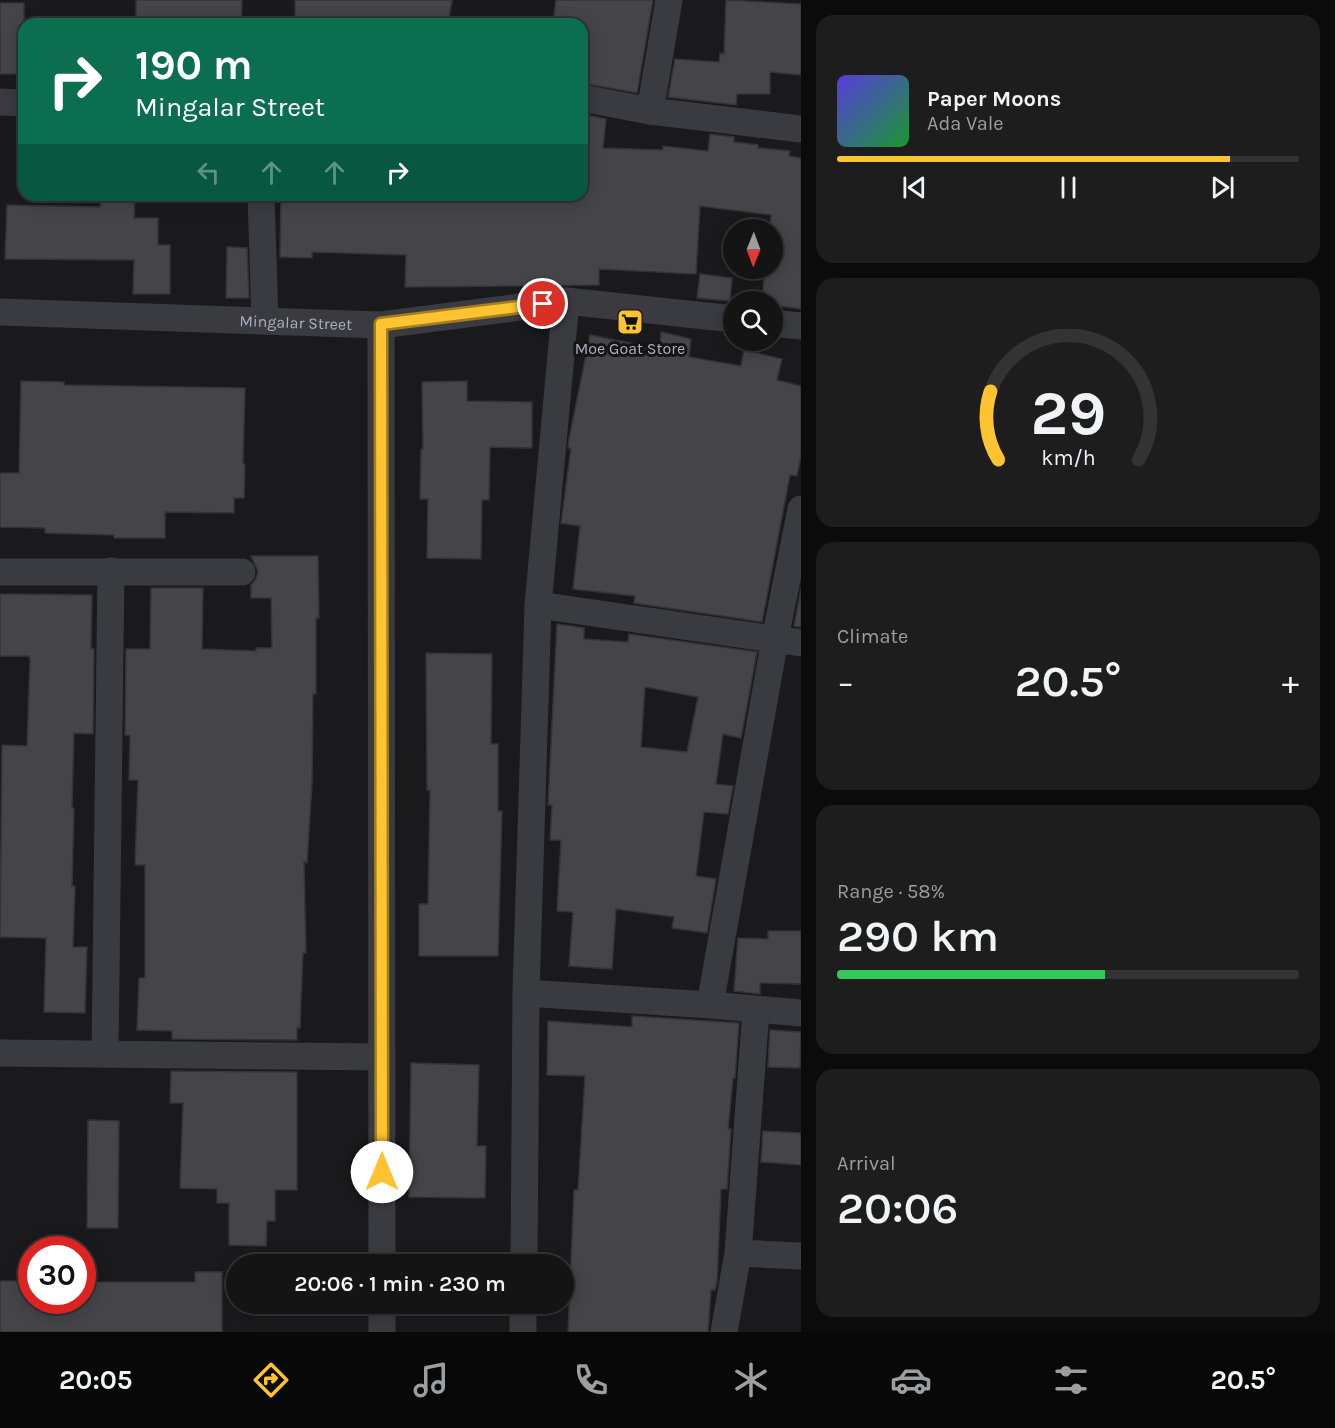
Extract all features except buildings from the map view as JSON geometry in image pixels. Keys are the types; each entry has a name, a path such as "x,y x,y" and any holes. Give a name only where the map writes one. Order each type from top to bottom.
{"street":[{"path":"650,111 669,0"},
{"path":"588,99 650,111 801,129"},
{"path":"0,102 18,103"},
{"path":"261,201 265,321"},
{"path":"524,1254 526,993 538,605 566,301"},
{"name":"Mingalar Street","path":"0,312 381,324 566,301 723,318"},
{"path":"381,324 382,1254"},
{"path":"783,324 801,326"},
{"path":"710,1005 788,641 801,509"},
{"path":"105,1054 111,571"},
{"path":"0,572 242,572"},
{"path":"538,605 788,641"},
{"path":"526,993 801,1013"},
{"path":"724,1332 738,1253 756,1010"},
{"path":"0,1053 382,1057"},
{"path":"738,1253 801,1256"},
{"path":"382,1314 382,1332"},
{"path":"523,1314 523,1332"}],"place":[{"name":"Moe Goat Store","path":"630,322"}],"route":[{"path":"382,1172 381,324 543,304"}]}
